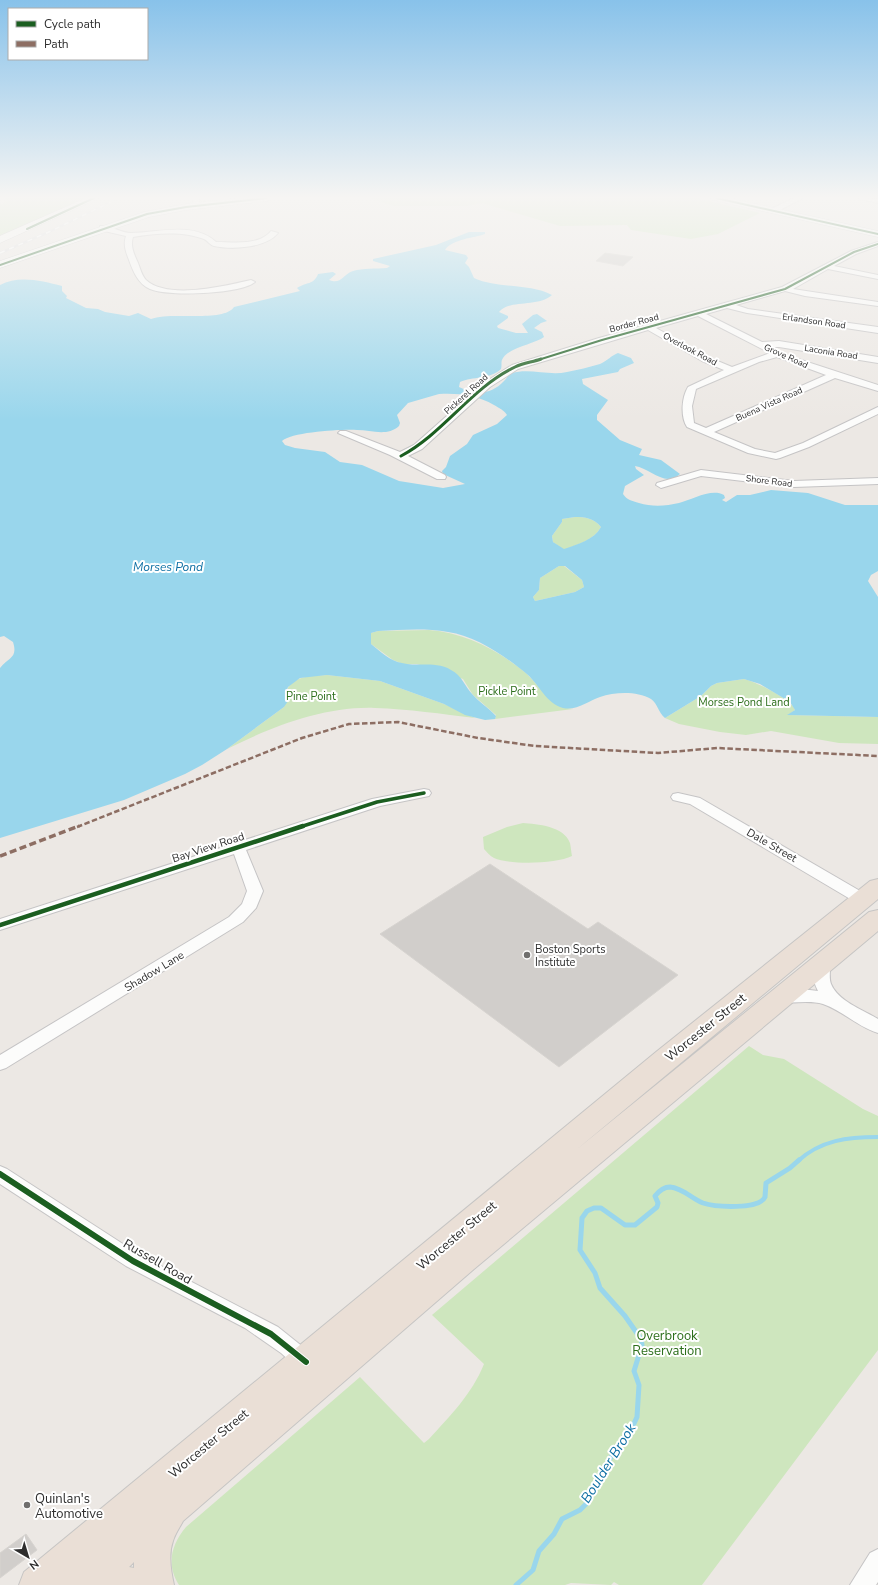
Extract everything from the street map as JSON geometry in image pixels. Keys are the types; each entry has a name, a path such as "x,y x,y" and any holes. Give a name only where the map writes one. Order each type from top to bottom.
{"highway":[{"name":"Worcester Street","path":"37,1585 306,1362 586,1125 870,893"},
{"name":"Worcester Street","path":"80,1585 463,1260 878,918"},
{"path":"156,1585 152,1566 152,1552 155,1538 161,1525 180,1501"},
{"path":"105,1585 131,1585"}],"street":[{"path":"138,272 140,277 151,286 171,290 194,292 218,290 251,282"},
{"name":"Border Road","path":"572,350 785,289 818,272"},
{"path":"851,272 878,278"},
{"path":"785,289 805,294 878,304"},
{"name":"Erlandson Road","path":"726,305 747,311 878,330"},
{"name":"Grove Road","path":"699,313 777,354 834,375 877,387"},
{"name":"Overlook Road","path":"649,327 704,359 731,370"},
{"name":"Laconia Road","path":"761,345 779,344 878,360"},
{"name":"Pickerel Road","path":"400,456 418,447 494,380 515,367 572,350"},
{"path":"777,354 699,383 689,392 688,421 693,427 704,432 759,453 776,456 806,445 878,410"},
{"name":"Buena Vista Road","path":"704,432 834,375"},
{"path":"343,433 400,456 441,477"},
{"name":"Shore Road","path":"661,485 701,473 794,484 839,481 878,481"},
{"name":"Bay View Road","path":"0,925 377,802 424,793"},
{"name":"Dale Street","path":"678,797 695,801 774,846 870,893"},
{"name":"Shadow Lane","path":"0,1063 234,921 243,913 251,903 255,890 238,847"},
{"path":"822,964 821,976 823,985 835,1001"},
{"path":"782,998 812,995 835,1001 878,1027"},
{"name":"Russell Road","path":"0,1174 153,1272 246,1318 270,1332 306,1362"},
{"path":"862,1585 878,1561"}],"green space":[{"path":"575,517 589,519 601,527 590,538 580,544 564,550 553,542 552,536 562,522 562,519"},
{"path":"559,566 564,566 582,580 584,587 575,592 535,601 533,597 539,590 540,578"},
{"name":"Pickle Point","path":"429,630 454,634 466,638 499,654 521,669 551,699 565,707 573,709 495,719 496,715 473,695 463,679 417,664 403,664 393,660 371,644 371,633 378,631"},
{"name":"Pine Point","path":"327,675 380,681 444,704 475,718 375,708 337,710 318,714 280,726 227,749 284,707 287,689 295,681 305,677"},
{"name":"Morses Pond Land","path":"744,679 764,687 788,701 795,710 788,715 878,717 878,744 839,743 771,731 746,735 720,732 679,724 665,718 701,696 711,686 717,683"},
{"path":"523,823 550,827 562,833 567,837 570,843 572,856 555,861 521,863 494,858 484,849 483,837 507,827"},
{"name":"Overbrook Reservation","path":"749,1046 763,1055 784,1059 863,1109 878,1116 878,1350 702,1585 619,1585 614,1582 611,1585 571,1583 565,1585 179,1585 172,1570 172,1555 177,1541 186,1527 360,1377 424,1443 429,1439 467,1395 484,1364 432,1315"}],"water":[{"name":"Morses Pond","path":"333,272 336,274 329,280 336,281 349,273 471,272 474,278 493,284 524,287 543,291 552,295 539,301 509,306 499,312 508,316 508,318 497,326 498,328 516,333 528,333 522,324 533,315 537,314 547,321 534,328 542,332 544,337 509,352 502,360 501,369 491,375 460,382 459,387 465,390 483,392 494,389 512,373 526,371 553,373 567,372 600,364 618,353 631,358 634,363 620,369 618,372 582,379 583,384 608,400 597,415 597,420 620,440 642,449 639,455 661,460 680,474 674,478 663,478 641,467 635,466 636,469 644,475 625,486 623,494 634,502 654,506 664,505 679,503 702,495 719,493 724,495 725,498 722,500 726,502 737,495 750,495 771,490 808,493 845,505 878,505 878,571 871,575 868,581 878,597 878,717 787,715 795,710 790,702 760,684 744,679 717,683 711,686 701,696 665,718 651,699 645,696 626,693 606,695 578,707 568,709 552,703 528,675 510,661 491,648 470,638 459,634 431,630 378,631 371,633 371,644 382,653 398,662 445,667 455,672 473,695 496,716 495,719 485,720 465,715 444,704 380,681 327,675 300,678 288,687 286,692 288,701 284,707 227,749 202,765 185,774 124,800 0,838 0,668 12,657 14,647 13,642 4,636 0,637 0,285 15,280 31,280 54,284 62,286 62,291 67,296 66,298 86,308 98,309 105,312 129,316 138,313 151,319 171,316 208,316 228,312 234,307 300,291 297,288 312,282 318,274","holes":["439,394 461,394 481,399 503,410 507,415 497,424 473,435 467,444 450,456 446,467 442,471 443,474 465,484 443,488 399,481 362,465 340,462 325,452 295,448 285,445 282,441 287,438 306,433 350,430 379,432 389,431 399,426 400,423 397,415 408,403","575,517 592,520 601,527 590,538 564,549 553,542 552,536 562,522 562,519","559,566 565,566 582,580 584,587 575,592 535,601 533,597 539,590 540,578"]}],"building":[{"name":"Boston Sports Institute","path":"490,864 588,929 598,922 678,975 559,1067 380,934"},
{"path":"26,1534 37,1550 0,1578 0,1553"}],"waterway":[{"name":"Boulder Brook","path":"798,1161 816,1148 835,1141 878,1137"},
{"name":"Boulder Brook","path":"516,1585 533,1570 539,1551 554,1534 562,1519 580,1510 586,1504 608,1462 619,1444 631,1430 637,1417 639,1385 634,1371 642,1345 641,1339 625,1316 600,1288 595,1273 580,1250 582,1218 587,1211 594,1208 601,1208 625,1225 635,1225 657,1207 658,1203 655,1196 658,1192 668,1187 679,1189 703,1203 726,1206 746,1206 754,1204 761,1201 765,1197 766,1183 790,1168 799,1160"}],"marked path":[{"path":"0,856 148,800 302,738 349,724 398,722 478,738 535,746 658,753 717,748 878,756"}],"cycle path":[{"path":"401,456 418,447 487,385 515,367 602,340 785,289 818,272"},
{"path":"0,925 377,802 424,793"},
{"path":"0,1174 133,1261 173,1283 252,1322 289,1347 306,1362"}],"place":[{"name":"Boston Sports Institute","path":"527,955"},
{"name":"Quinlan's Automotive","path":"27,1505"}]}
